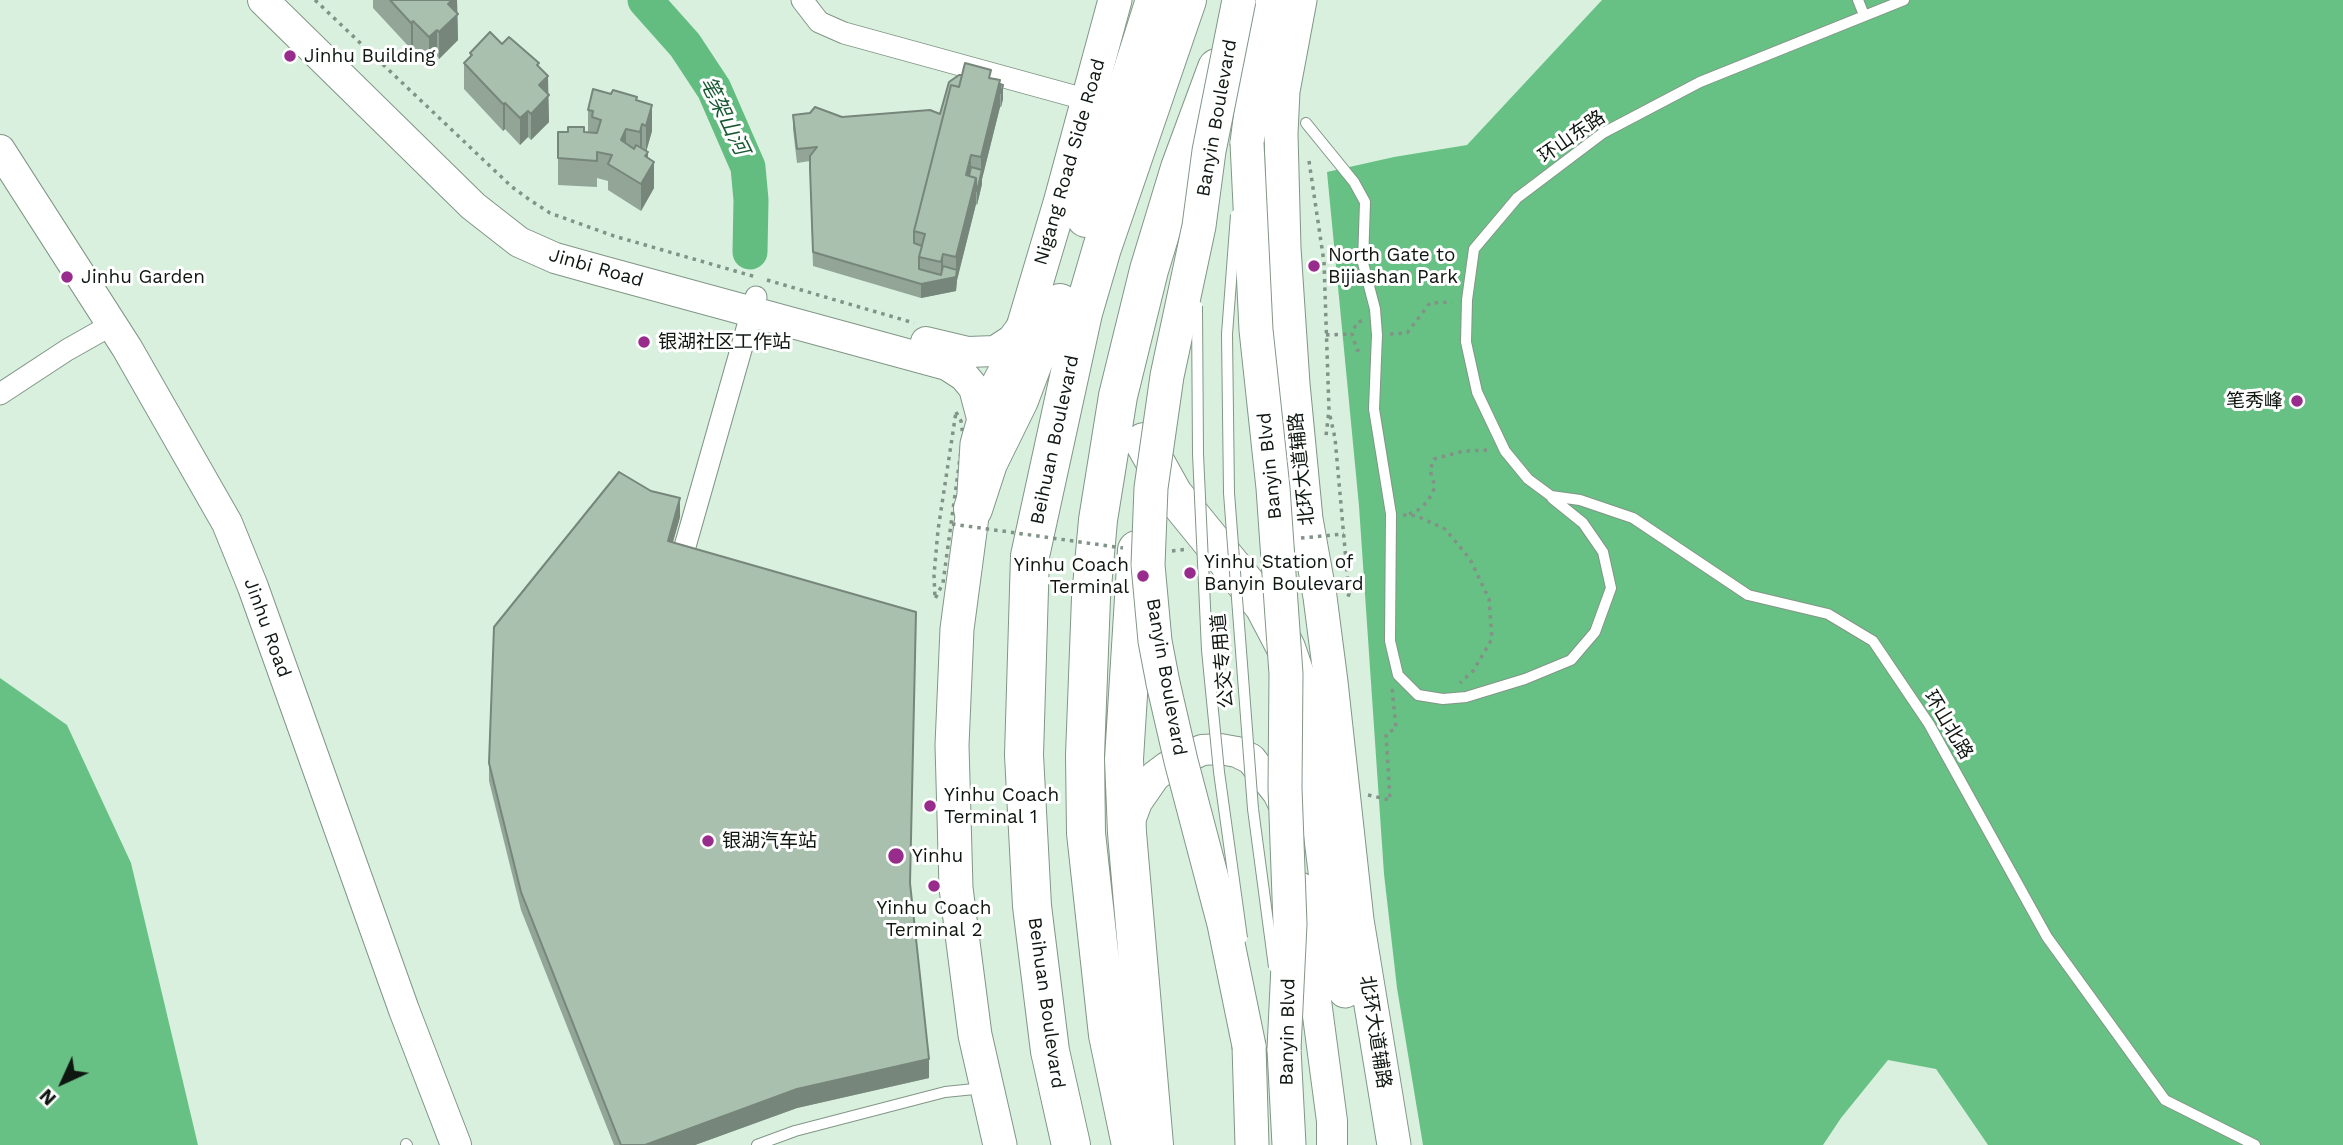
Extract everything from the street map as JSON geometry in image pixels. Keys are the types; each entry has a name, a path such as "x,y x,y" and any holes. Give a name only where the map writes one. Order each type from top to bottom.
{"highway":[{"path":"1030,556 1026,498 1042,382 1060,303 1156,0"},
{"name":"Beihuan Boulevard","path":"1071,1145 1048,1038 1030,882 1024,755 1030,556 1083,313 1102,248 1187,0"},
{"path":"1131,1145 1108,1035 1086,833 1085,755 1091,598 1098,520 1118,396 1149,270 1180,168 1241,0"},
{"path":"1149,270 1154,345 1144,442 1124,759 1127,833 1154,1145"},
{"path":"962,516 1019,400 1048,323 1060,303"},
{"path":"1144,442 1173,494 1264,606 1286,648 1311,722"}],"main road":[{"name":"Nigang Road Side Road","path":"1024,324 1115,0"},
{"name":"Banyin Boulevard","path":"1241,0 1211,139 1199,226 1161,412 1150,502 1148,565 1156,641 1166,697 1224,924 1249,1046 1252,1145"},
{"name":"Banyin Blvd","path":"1273,0 1254,87 1247,143 1256,330 1273,488 1286,674 1285,788 1290,924 1284,1049 1289,1145"},
{"name":"北环大道辅路","path":"1300,0 1289,55 1280,134 1285,276 1306,519 1331,682 1357,920 1394,1145"},
{"path":"1000,1145 975,1035 961,938 952,800 953,700 962,516 974,467 973,429 1013,356 1024,324"},
{"path":"1306,519 1311,722 1318,814 1325,871 1371,1145"}],"street":[{"name":"Jinbi Road","path":"263,0 473,206 519,242 555,258 598,271 968,352 995,351 1005,346 1024,324"},
{"name":"Jinbi Road","path":"283,0 488,202 522,228 542,239 576,251 947,365 964,376 974,388 973,429"},
{"path":"802,0 819,22 844,33 1088,100"},
{"name":"Jinhu Road","path":"0,150 113,324 227,523 404,1010 456,1145"},
{"path":"674,592 754,304"},
{"path":"0,394 67,350 113,324"},
{"path":"1127,833 1137,802 1156,776 1175,762 1202,750 1237,752 1251,759 1278,793 1288,814 1295,839 1332,1122 1332,1145"}],"lane":[{"path":"1858,0 1864,16"},
{"name":"环山东路","path":"1505,451 1477,393 1466,342 1467,300 1474,248 1517,198 1603,134 1700,82 1904,0"},
{"path":"1306,122 1354,182 1365,202 1363,263 1375,309 1377,335 1374,409 1391,514 1390,641 1398,675 1418,695 1443,699 1466,697 1502,686 1571,660 1595,632 1611,588 1603,552 1583,523 1551,496"},
{"name":"公交专用道","path":"1247,143 1238,187 1227,334 1229,493 1253,809 1284,1049"},
{"name":"公交专用道","path":"1199,226 1196,370 1207,650 1219,772 1244,952"},
{"name":"环山北路","path":"1505,451 1528,479 1551,496 1580,500 1633,518 1748,595 1828,614 1873,641 1929,724 2047,937 2165,1100 2255,1145"},
{"path":"1245,965 1249,1046"},
{"path":"757,1145 795,1131 945,1093 986,1088"}],"path":[{"path":"315,0 512,187 550,213 614,236 926,326"},
{"path":"1306,122 1306,142 1324,262 1329,410 1335,438 1349,594"},
{"path":"1377,335 1406,333 1430,303 1467,300"},
{"path":"1357,322 1352,334 1357,350"},
{"path":"1326,335 1352,334"},
{"path":"935,599 938,530 956,412 961,421 973,429"},
{"path":"1407,515 1418,510 1431,494 1434,487 1430,470 1434,459 1464,452 1505,451"},
{"path":"1391,514 1417,516 1446,529 1470,559 1489,599 1492,639 1473,671 1443,699"},
{"path":"962,516 1127,549"},
{"path":"1365,795 1390,800 1385,734 1396,728 1391,676 1398,675"}],"green space":[{"path":"1602,0 2343,0 2343,1145 1988,1145 1936,1069 1888,1060 1841,1118 1823,1145 1423,1145 1397,988 1384,874 1359,506 1327,172 1467,145"},
{"path":"0,678 67,725 131,863 198,1145 0,1145"}],"building":[{"path":"390,0 452,0 448,4 458,14 439,32 437,30 429,37 413,21 411,23"},
{"path":"490,32 502,44 509,37 539,63 537,65 548,76 539,85 549,95 531,114 528,111 520,118 464,63"},
{"path":"965,63 991,70 989,78 1000,80 981,157 971,155 966,175 976,178 956,257 943,254 941,262 919,257 925,234 914,231 951,85 959,87"},
{"path":"962,75 959,87 951,85 914,231 914,243 922,246 919,269 941,275 943,266 957,270 956,277 921,284 813,252 810,156 817,147 797,149 793,115 810,113 815,107 842,117 930,110 940,114 949,82"},
{"path":"593,89 611,94 613,90 652,105 646,126 642,124 640,132 626,129 621,140 634,149 636,145 648,152 645,156 654,162 641,184 608,164 612,155 597,152 597,161 558,158 558,132 568,132 568,127 584,127 584,132 597,133 601,120 592,117 593,111 588,110"},
{"path":"971,167 982,170 977,191 976,178 969,176"},
{"name":"银湖汽车站","path":"619,472 651,491 680,498 668,541 916,612 910,883 929,1059 797,1089 645,1145 621,1145 521,892 489,763 494,627"}],"waterway":[{"name":"笔架山河","path":"645,0 685,45 714,89 748,167 751,200 750,252"}],"place":[{"name":"Jinhu Building","path":"290,56"},
{"name":"North Gate to Bijiashan Park","path":"1314,266"},
{"name":"Jinhu Garden","path":"67,277"},
{"name":"银湖社区工作站","path":"644,342"},
{"name":"笔秀峰","path":"2297,401"},
{"name":"Yinhu Station of Banyin Boulevard","path":"1190,573"},
{"name":"Yinhu Coach Terminal","path":"1143,576"},
{"name":"Yinhu Coach Terminal 1","path":"930,806"},
{"name":"银湖汽车站","path":"708,841"},
{"name":"Yinhu","path":"896,856"},
{"name":"Yinhu Coach Terminal 2","path":"934,886"}]}
